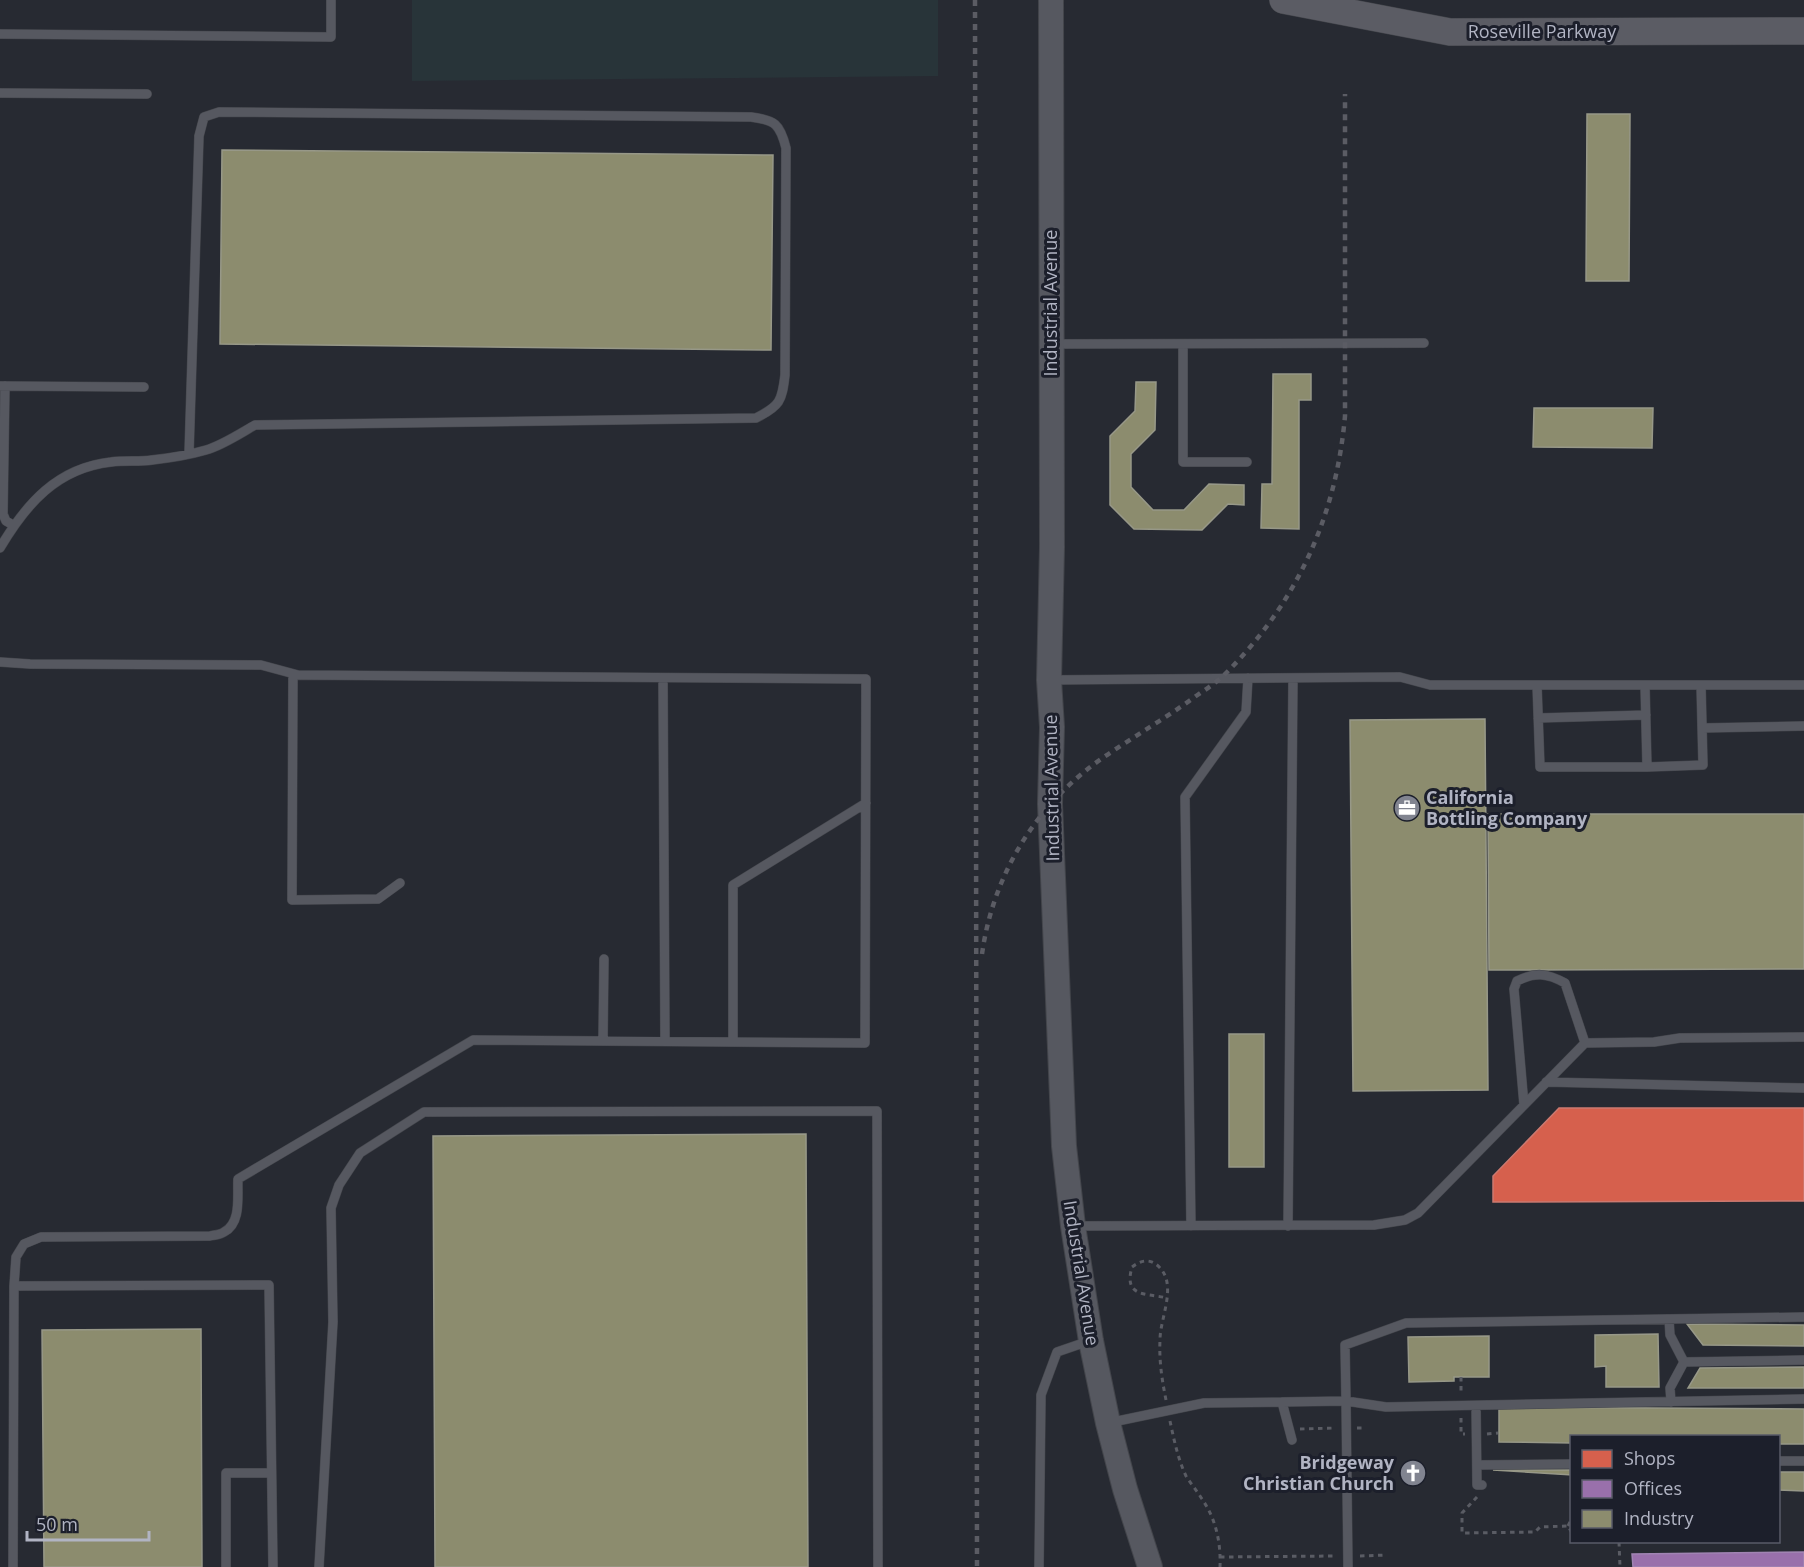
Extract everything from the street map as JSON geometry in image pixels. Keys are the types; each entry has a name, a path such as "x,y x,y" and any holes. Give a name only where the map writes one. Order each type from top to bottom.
{"main road":[{"name":"Roseville Parkway","path":"1283,0 1450,32 1804,32"}],"street":[{"name":"Industrial Avenue","path":"1051,0 1052,548 1049,680 1052,728 1050,804 1064,1146 1073,1226 1091,1341 1125,1489 1150,1567"}],"lane":[{"path":"0,34 331,37 331,0"},
{"path":"0,93 147,94"},
{"path":"0,548 14,525 35,499 68,475 87,467 109,462 151,460 189,454 209,450 255,425 756,418 771,410 782,396 785,375 786,148 782,132 770,119 751,117 219,112 204,117 199,136 189,454"},
{"path":"1051,344 1424,343"},
{"path":"1183,344 1183,462 1247,462"},
{"path":"14,525 6,521 3,514 2,386 144,387"},
{"path":"0,662 261,665 308,676 866,679 865,1042 473,1040 238,1179 237,1213 232,1226 223,1233 210,1236 41,1237 24,1244 16,1257 14,1286 13,1567"},
{"path":"293,674 292,900 378,899 400,883"},
{"path":"1049,680 1400,677 1430,685 1804,685"},
{"path":"663,678 665,1041"},
{"path":"1191,1226 1185,797 1246,712 1248,678"},
{"path":"1288,1226 1293,678"},
{"path":"1537,685 1540,767 1703,765 1701,685"},
{"path":"1645,685 1647,767"},
{"path":"1538,718 1646,715"},
{"path":"1702,728 1804,726"},
{"path":"733,1042 733,885 866,803"},
{"path":"603,1041 604,959"},
{"path":"1524,1104 1514,989 1517,981 1529,975 1552,976 1565,983 1586,1042"},
{"path":"1073,1226 1374,1225 1397,1222 1418,1213 1586,1042 1654,1042 1680,1038 1804,1037"},
{"path":"1546,1082 1804,1088"},
{"path":"319,1567 333,1322 331,1208 339,1185 360,1153 424,1112 829,1111 877,1111 878,1567"},
{"path":"14,1286 269,1285 273,1567"},
{"path":"1348,1567 1345,1345 1406,1323 1804,1317"},
{"path":"1669,1319 1670,1335 1684,1362"},
{"path":"1039,1567 1041,1395 1058,1352 1091,1341"},
{"path":"1684,1362 1804,1360"},
{"path":"1671,1402 1670,1388 1684,1362"},
{"path":"1108,1423 1204,1403 1346,1401 1386,1407 1804,1399"},
{"path":"1282,1402 1292,1440"},
{"path":"1476,1406 1477,1485 1482,1485"},
{"path":"1780,1461 1804,1461"},
{"path":"1477,1465 1570,1464"},
{"path":"226,1567 226,1473 272,1473"}],"path":[{"path":"1167,1298 1138,1293 1130,1282 1132,1267 1139,1262 1149,1260 1162,1270 1167,1280 1167,1298 1160,1338 1160,1366 1168,1411 1180,1462 1212,1517 1218,1535 1220,1567"},
{"path":"1289,1429 1366,1428"},
{"path":"1482,1485 1482,1492 1462,1513 1462,1533 1535,1532 1540,1527 1569,1526"},
{"path":"1619,1543 1620,1567"},
{"path":"1220,1557 1386,1555"}],"shaded area":[{"path":"412,0 938,0 938,76 412,81"}],"building: Shops":[{"path":"1559,1108 1804,1108 1804,1201 1493,1202 1493,1176"}],"building: Offices":[{"path":"1804,1552 1804,1567 1633,1567 1632,1554"}],"building: Industry":[{"path":"1587,114 1630,114 1629,281 1586,281"},
{"path":"222,150 773,155 771,350 220,344"},
{"path":"1273,374 1311,374 1311,400 1299,400 1299,529 1261,528 1262,484 1272,484"},
{"path":"1136,382 1156,382 1155,430 1131,454 1131,487 1153,510 1184,510 1209,484 1244,485 1244,505 1228,504 1202,530 1134,529 1110,505 1110,436 1135,411"},
{"path":"1534,408 1653,408 1652,448 1533,447"},
{"path":"1485,719 1488,1090 1353,1091 1350,720"},
{"path":"1488,814 1804,814 1804,969 1489,970"},
{"path":"1229,1034 1264,1034 1264,1167 1229,1167"},
{"path":"806,1134 808,1567 435,1567 433,1136"},
{"path":"1687,1324 1804,1325 1804,1346 1703,1345"},
{"path":"201,1329 202,1567 44,1567 42,1330"},
{"path":"1658,1334 1659,1387 1606,1387 1606,1366 1595,1367 1595,1335"},
{"path":"1489,1336 1489,1377 1454,1377 1454,1381 1409,1382 1408,1337"},
{"path":"1804,1367 1804,1388 1688,1388 1700,1368"},
{"path":"1499,1407 1804,1409 1804,1444 1780,1444 1780,1435 1570,1435 1570,1443 1499,1442"},
{"path":"1493,1470 1570,1470 1570,1475"},
{"path":"1780,1472 1804,1472 1804,1491 1780,1490"}],"railway":[{"path":"975,0 977,1567"},
{"path":"982,954 997,893 1025,838 1043,813 1087,769 1222,677 1271,620 1291,590 1308,558 1322,524 1332,490 1345,416 1345,94"}],"place":[{"name":"California Bottling Company","path":"1407,808"},
{"name":"Bridgeway Christian Church","path":"1413,1473"}]}
